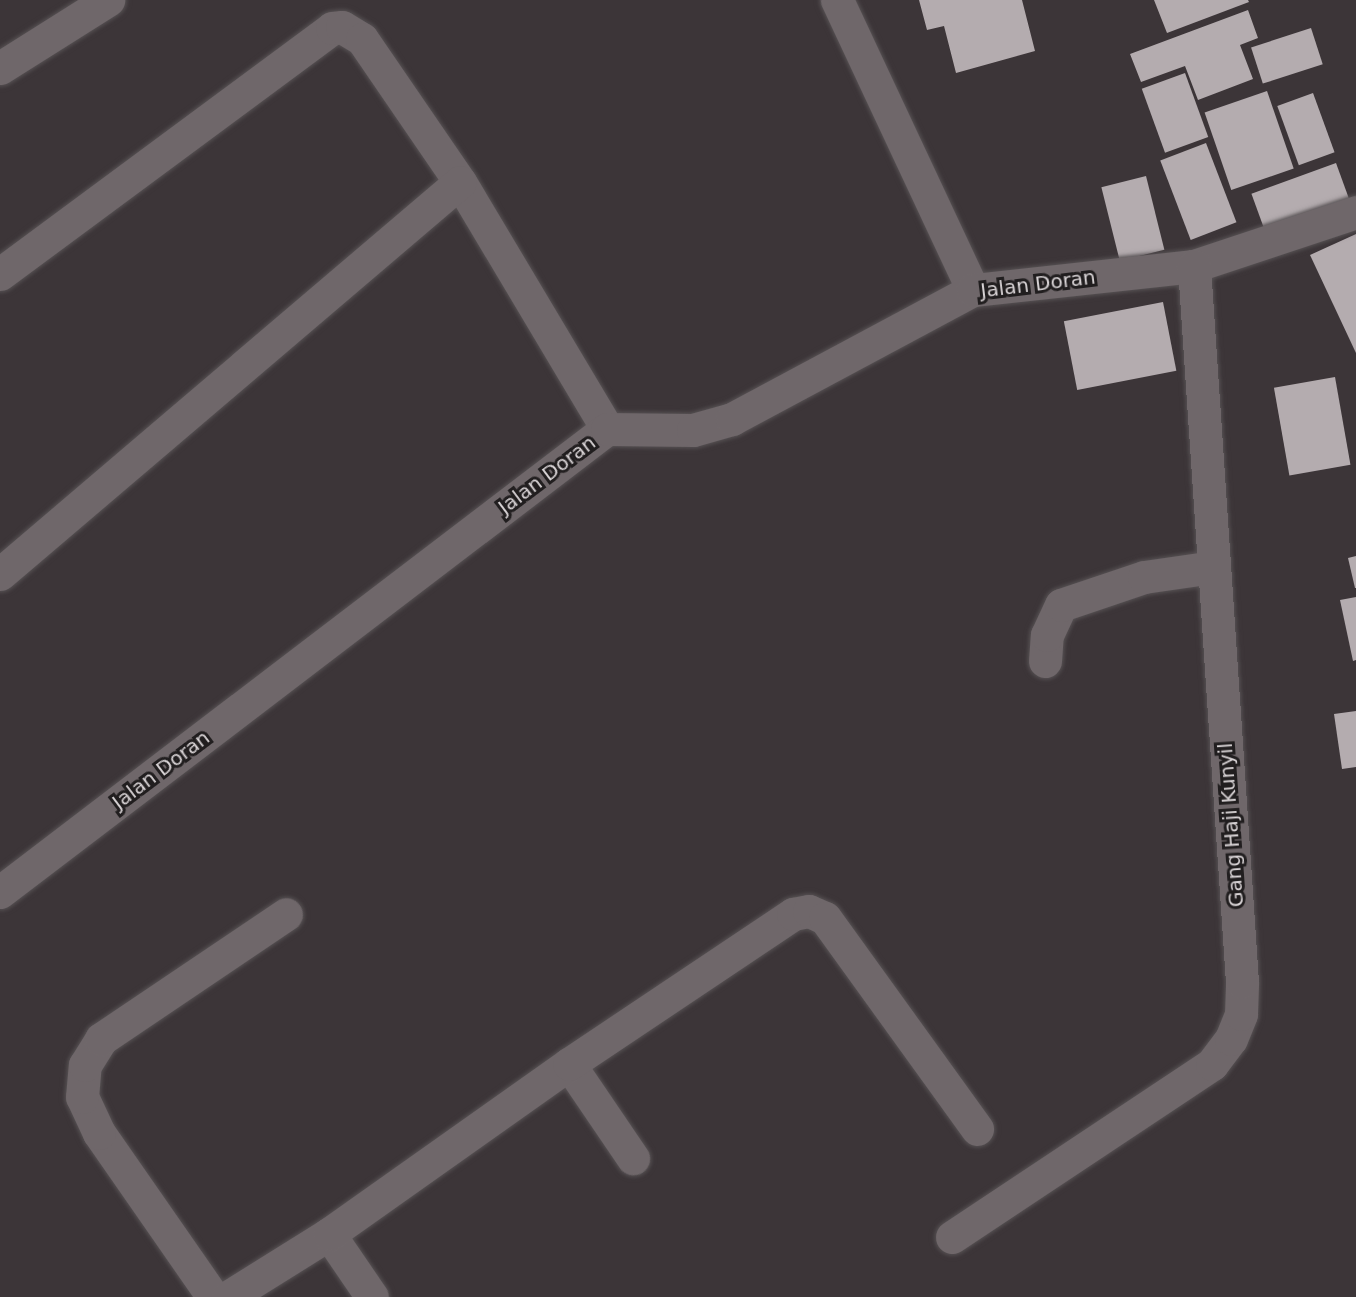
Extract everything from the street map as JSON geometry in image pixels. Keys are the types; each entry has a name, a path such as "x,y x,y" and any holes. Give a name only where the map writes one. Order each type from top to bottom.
{"street":[{"path":"0,68 108,0"},
{"path":"837,0 973,290"},
{"path":"0,274 332,28 350,30 362,39 460,182 607,429"},
{"path":"0,574 460,182"},
{"name":"Jalan Doran","path":"0,892 607,429 693,430 732,419 973,290 1194,266 1356,212"},
{"name":"Gang Haji Kunyil","path":"952,1237 1212,1064 1235,1030 1241,1014 1242,982 1194,266"},
{"path":"1045,661 1047,635 1061,605 1144,578 1213,567"},
{"path":"228,1297 328,1234 569,1064 793,914 809,911 825,918 977,1129"},
{"path":"213,1297 99,1133 82,1097 85,1065 100,1039 286,914"},
{"path":"569,1064 633,1158"},
{"path":"328,1234 372,1297"}],"building":[{"path":"919,0 1022,0 1035,51 956,73 944,26 927,30"},
{"path":"1154,0 1248,0 1249,2 1167,33"},
{"path":"1248,10 1258,38 1240,45 1253,79 1198,100 1185,66 1141,82 1130,54"},
{"path":"1311,28 1323,64 1263,84 1251,47"},
{"path":"1185,73 1208,137 1165,153 1142,89"},
{"path":"1267,91 1294,169 1231,190 1205,112"},
{"path":"1313,93 1335,152 1299,165 1277,106"},
{"path":"1206,143 1236,222 1191,240 1160,161"},
{"path":"1336,163 1349,199 1264,229 1251,194"},
{"path":"1146,176 1164,250 1120,261 1101,187"},
{"path":"1356,234 1356,353 1310,255"},
{"path":"1163,302 1176,371 1077,390 1064,321"},
{"path":"1335,377 1350,465 1289,475 1274,388"},
{"path":"1356,556 1356,588 1355,588 1348,558"},
{"path":"1356,597 1356,660 1353,661 1340,600"},
{"path":"1356,711 1356,767 1342,769 1334,714"}]}
